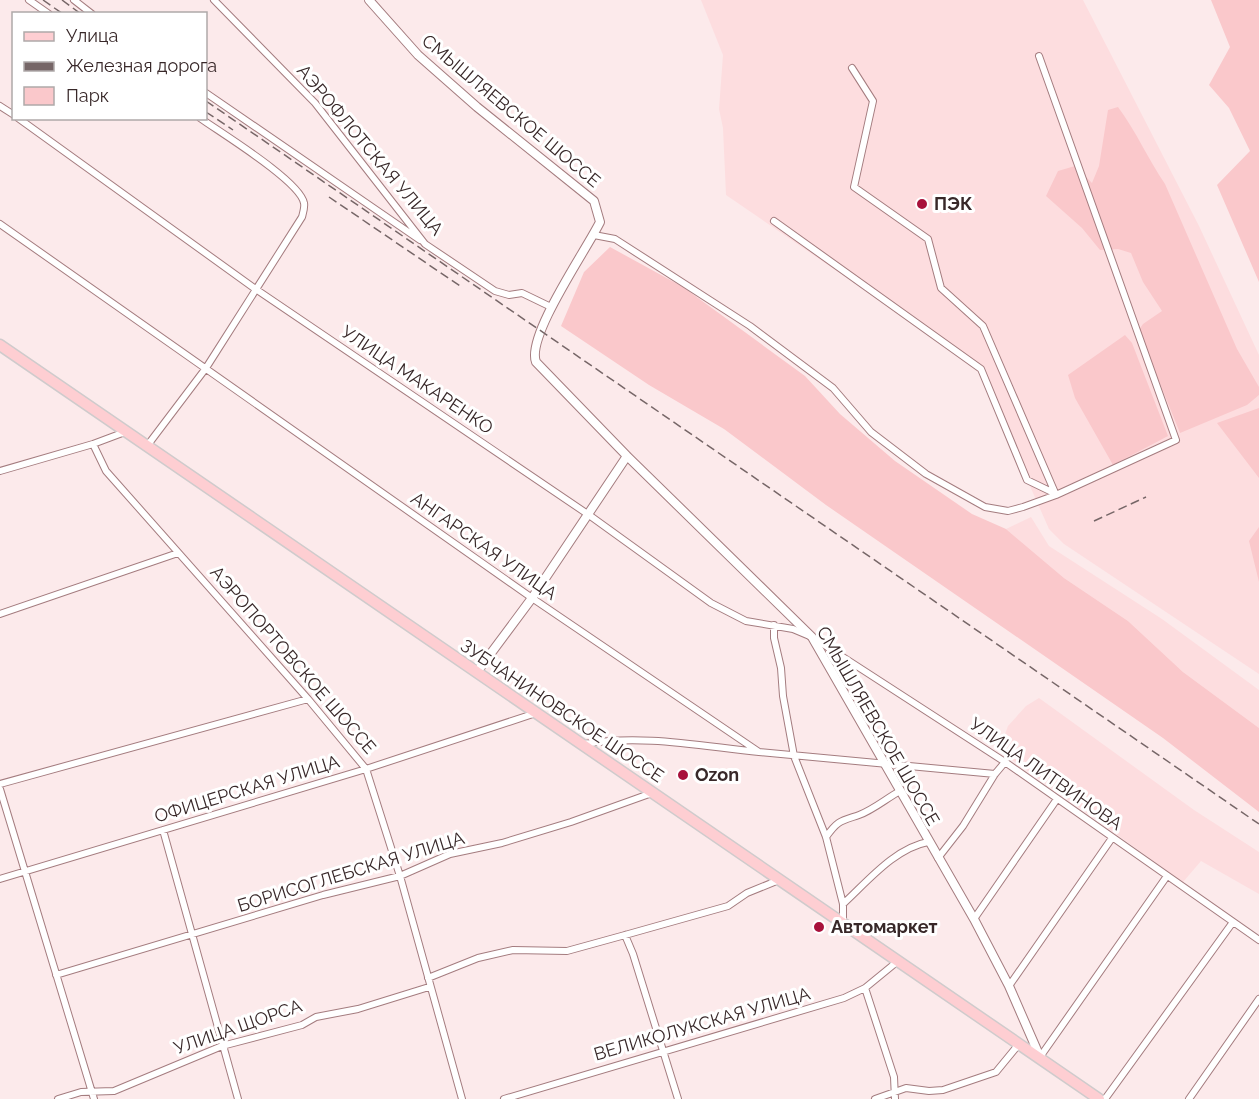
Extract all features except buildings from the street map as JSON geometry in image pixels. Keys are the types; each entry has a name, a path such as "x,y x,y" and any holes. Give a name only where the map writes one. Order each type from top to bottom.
{"main road":[{"path":"0,345 125,432"},
{"name":"ЗУБЧАНИНОВСКОЕ ШОССЕ","path":"125,432 1100,1099"}],"street":[{"path":"29,0 46,12"},
{"path":"74,0 89,12"},
{"name":"АЭРОФЛОТСКАЯ УЛИЦА","path":"214,0 315,103 425,244 495,291 508,295 522,293 551,307"},
{"name":"СМЫШЛЯЕВСКОЕ ШОССЕ","path":"369,0 418,55 477,107 594,201 600,222 551,307 535,346 536,362 627,456 812,637 974,919 1009,986 1040,1057"},
{"path":"594,235 615,238 750,326 833,388 871,432 926,474 975,502 985,507 1008,511 1056,495 1176,440 1039,56"},
{"path":"852,68 873,101 854,187 928,239 941,288 983,326 1056,495"},
{"path":"207,94 425,244"},
{"name":"УЛИЦА МАКАРЕНКО","path":"21,120 255,288 589,515 711,603 746,621 794,629 812,637"},
{"path":"147,446 206,368 302,217 304,203 289,182 203,120"},
{"path":"774,221 981,369 1027,480 1056,495"},
{"name":"АНГАРСКАЯ УЛИЦА","path":"0,224 532,598 759,752 886,766 995,774"},
{"path":"0,471 93,444 125,432"},
{"name":"АЭРОПОРТОВСКОЕ ШОССЕ","path":"93,444 106,471 308,699 366,769 400,876 462,1099"},
{"path":"477,672 532,598 627,456"},
{"path":"0,614 178,553"},
{"path":"774,625 774,638 781,668 783,696 794,756 826,837 843,904 843,923"},
{"name":"УЛИЦА ЛИТВИНОВА","path":"812,637 1005,762 1259,940"},
{"path":"0,784 308,699"},
{"name":"ОФИЦЕРСКАЯ УЛИЦА","path":"0,879 366,769 536,713"},
{"path":"581,744 609,740 663,741 759,752"},
{"path":"938,858 963,826 1005,762"},
{"path":"0,789 93,1096"},
{"path":"826,837 836,823 850,816 860,815 900,791"},
{"name":"БОРИСОГЛЕБСКАЯ УЛИЦА","path":"56,975 191,937 323,895 400,876 450,854 502,843 562,825 653,793"},
{"path":"974,919 1057,799"},
{"path":"162,830 238,1099"},
{"path":"1009,986 1112,838"},
{"path":"843,904 896,857 914,844 928,842"},
{"path":"1040,1057 1167,876"},
{"path":"428,978 478,958 513,950 567,951 625,935 728,906 747,893 780,880"},
{"path":"1105,1099 1233,922"},
{"path":"625,935 678,1099"},
{"name":"ВЕЛИКОЛУКСКАЯ УЛИЦА","path":"504,1099 844,998 864,988 898,961"},
{"name":"УЛИЦА ЩОРСА","path":"58,1099 81,1092 93,1096 114,1091 222,1046 302,1025 316,1017 358,1010 429,987"},
{"path":"864,988 894,1077 892,1092 895,1099"},
{"path":"1189,1099 1259,999"},
{"path":"875,1099 906,1088 943,1090 996,1072 1019,1043"}],"shaded area":[{"path":"701,0 1083,0 1199,226 1259,355 1259,674 1064,544 1049,529 980,373 933,337 726,195 723,128 719,109 723,55"},
{"path":"1031,517 1049,546 1162,619 1259,690 1259,728 1183,672 1128,621 1064,578 1006,529"},
{"path":"1039,698 1194,810 1259,852 1259,894 1201,861 1183,882 1011,759 1000,748 1008,726 1026,706"}],"green space":[{"path":"1211,0 1259,0 1259,282 1217,185 1250,151 1229,108 1209,85 1230,47"},
{"path":"1118,107 1165,184 1237,349 1259,387 1259,395 1247,405 1180,433 1146,349 1136,334 1143,324 1162,311 1143,282 1131,253 1118,249 1100,250 1082,228 1046,196 1058,171 1075,166 1092,183 1099,166 1108,110"},
{"path":"610,247 683,287 805,376 840,414 895,461 972,514 1006,529 1064,578 1128,621 1183,672 1259,728 1259,812 1163,738 826,505 724,429 649,385 561,326 584,272"},
{"path":"1125,335 1132,343 1168,436 1113,465 1075,398 1068,375"},
{"path":"1259,408 1259,478 1217,423"},
{"path":"1259,527 1259,582 1249,541"}],"railway":[{"path":"43,0 60,12"},
{"path":"62,0 78,12"},
{"path":"207,102 1259,824"},
{"path":"207,113 233,130"},
{"path":"329,197 463,288"},
{"path":"1094,521 1146,497"}],"place":[{"name":"ПЭК","path":"922,204"},
{"name":"Ozon","path":"683,775"},
{"name":"Автомаркет","path":"819,927"}]}
